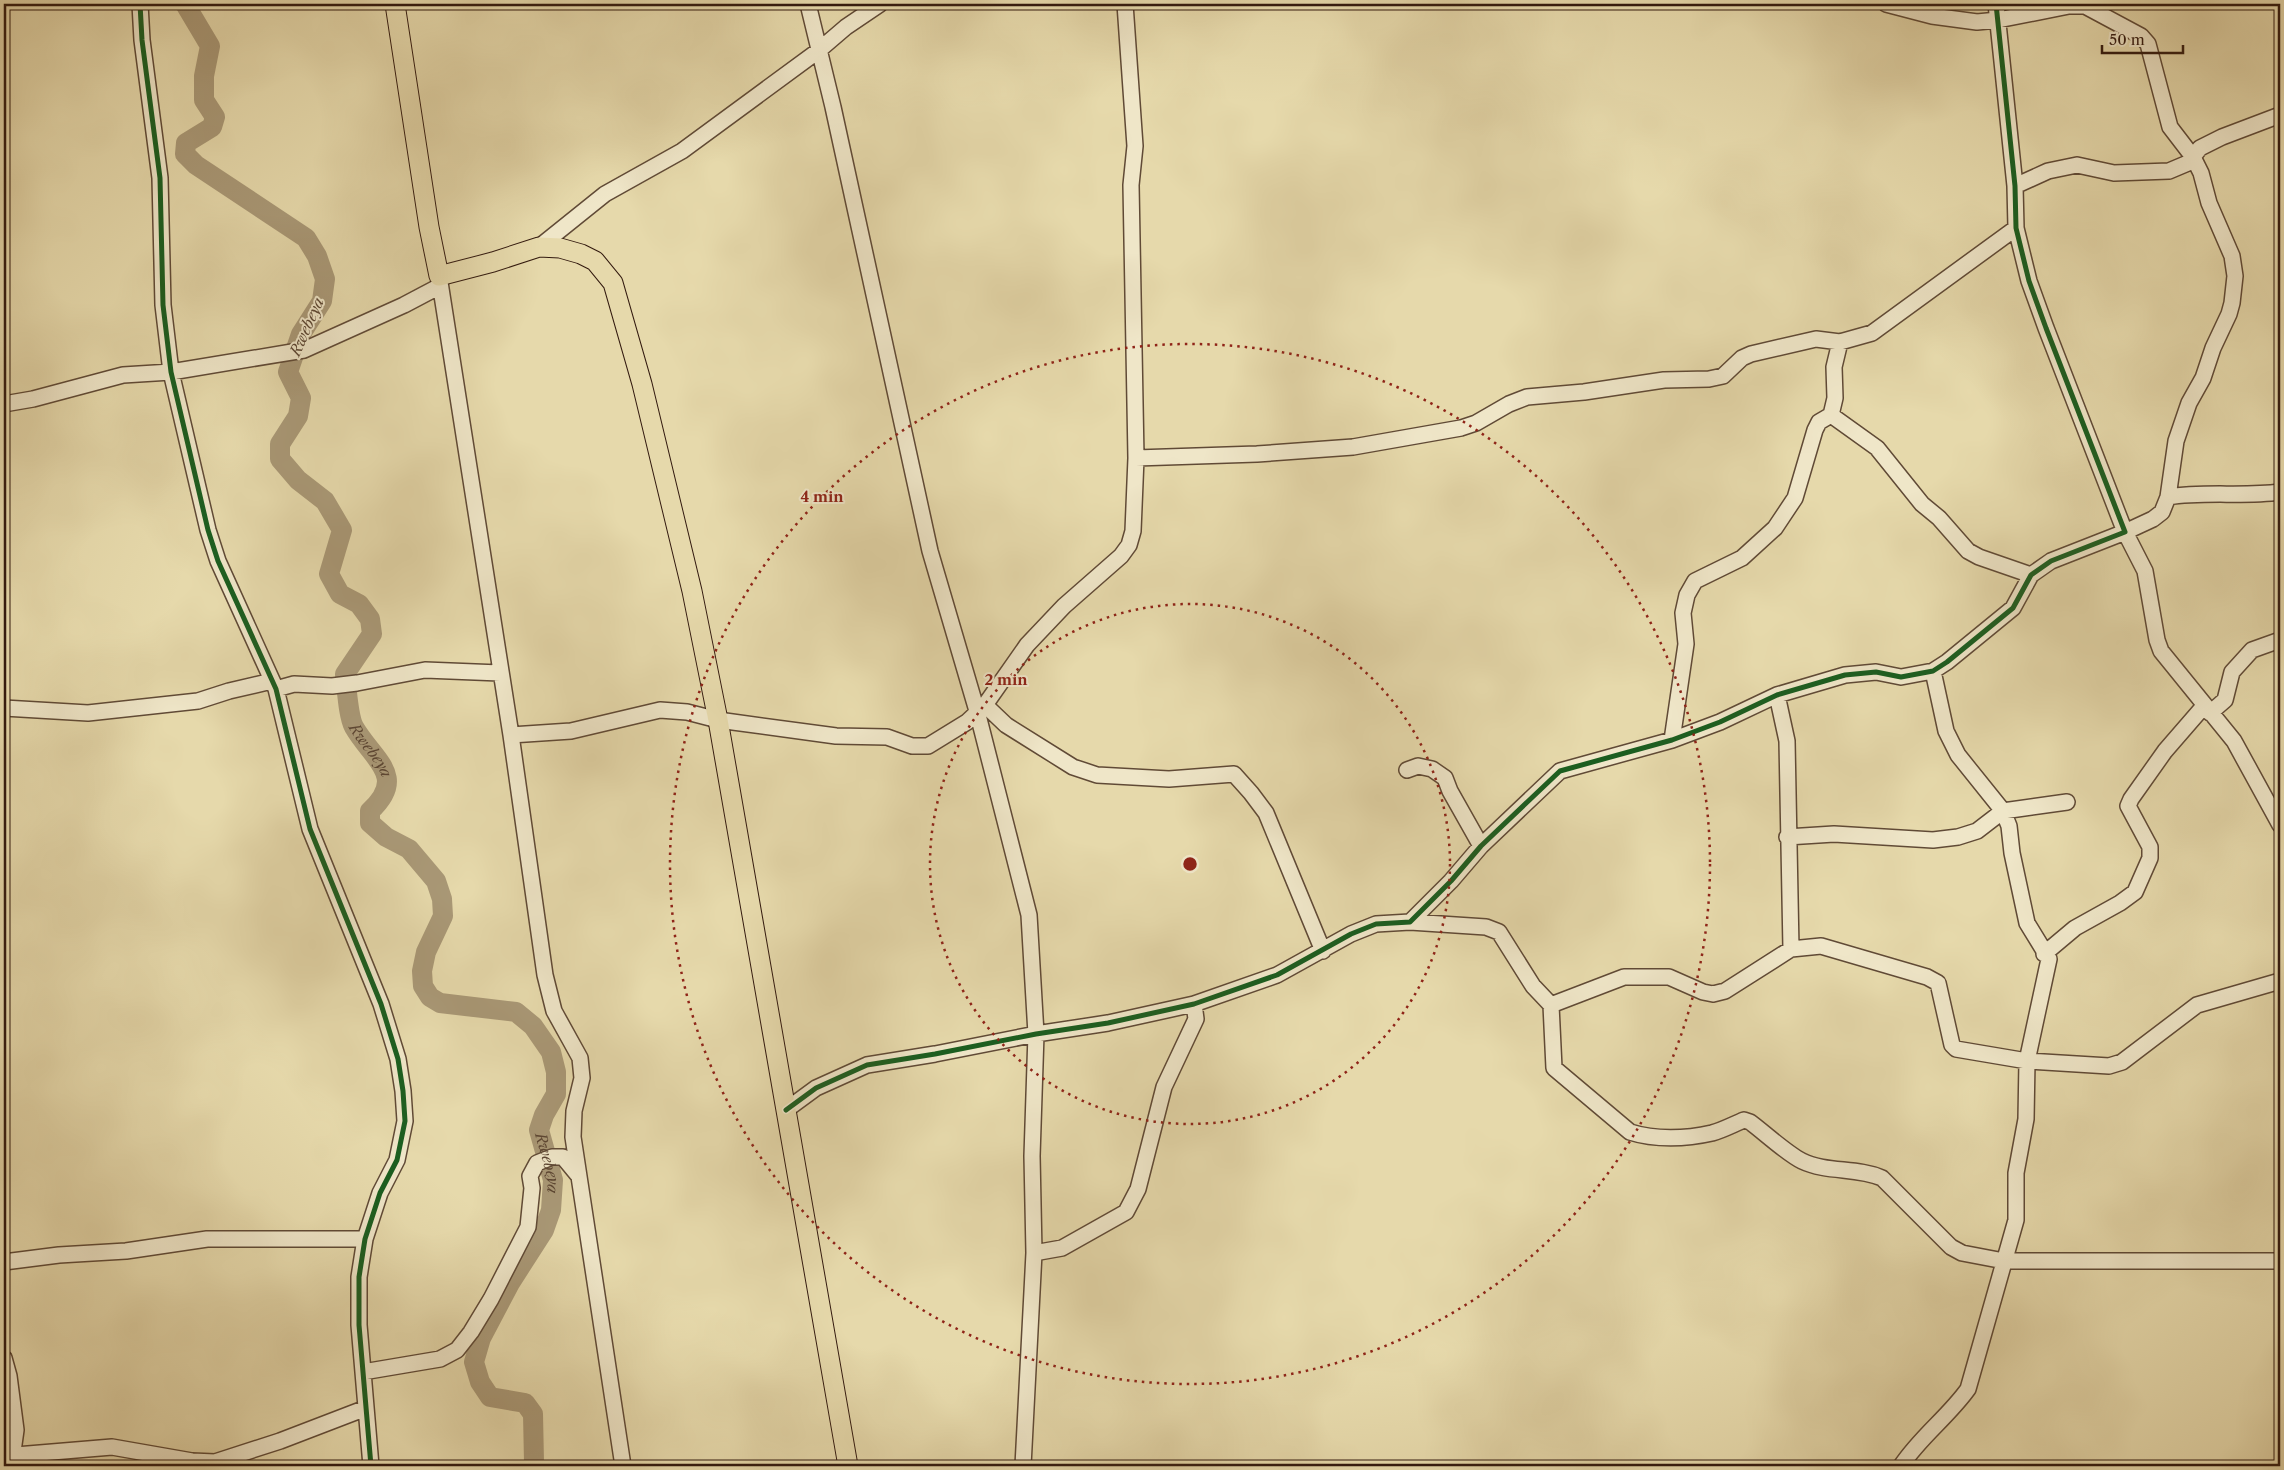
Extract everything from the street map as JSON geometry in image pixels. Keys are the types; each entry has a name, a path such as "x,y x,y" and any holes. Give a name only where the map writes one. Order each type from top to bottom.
{"main road":[{"path":"395,4 439,281 539,247 560,248 581,254 595,261 613,283 642,384 692,591 718,720 848,1466"}],"street":[{"path":"140,4 142,40 160,178 164,305 171,372 208,530 218,561 274,685 310,829 381,1004 398,1059 402,1083 404,1122 397,1160 380,1193 365,1239 359,1277 360,1325 371,1466"},
{"path":"808,4 930,552 981,708 1029,915 1036,1034 1032,1156 1034,1254 1024,1466"},
{"path":"539,247 605,194 682,152 818,51 846,27 880,4"},
{"path":"511,735 571,731 660,710 686,712 718,720 836,736 887,737 912,746 928,746 968,722 981,708 1027,645 1064,606 1121,556 1129,545 1134,531 1136,458 1131,185 1135,146 1125,4"},
{"path":"1410,922 1481,846 1560,771 1672,740 1720,722 1777,695 1845,675 1876,672 1900,676 1932,671 1947,662 2013,608 2031,575 2051,561 2125,532 2153,519 2162,512 2168,497 2176,442 2188,403 2202,378 2213,348 2229,314 2235,276 2232,256 2209,203 2201,173 2193,157 2170,127 2148,44 2140,36 2085,6 2070,6 1998,20 1977,22 1932,16 1886,4"},
{"path":"1996,4 2015,186 2016,228 2030,281 2046,328 2125,532 2145,571 2157,640 2161,650 2234,742 2280,825"},
{"path":"2015,186 2048,170 2077,165 2114,173 2169,171 2188,164 2200,148 2222,137 2280,115"},
{"path":"1136,458 1258,454 1353,447 1461,428 1476,423 1509,404 1527,397 1584,392 1664,380 1709,379 1723,376 1742,358 1751,354 1816,339 1840,342 1872,333 2016,228"},
{"path":"4,404 33,399 123,375 171,372 283,355 304,350 404,305 439,281 511,735 545,974 554,1011 580,1058 582,1078 574,1111 572,1137 624,1466"},
{"path":"1672,740 1686,644 1683,613 1687,595 1695,581 1742,558 1775,528 1795,498 1815,430 1819,422 1831,415 1835,398 1834,367 1840,342"},
{"path":"1831,415 1877,448 1922,504 1939,518 1968,551 1978,557 2031,575"},
{"path":"2168,497 2212,493 2252,496 2280,492"},
{"path":"2044,954 2075,928 2120,904 2135,892 2150,858 2150,847 2128,806 2131,799 2165,751 2207,710 2225,700 2232,672 2252,650 2280,640"},
{"path":"4,708 88,713 198,701 229,691 274,685 332,686 357,683 424,670 500,673"},
{"path":"1901,1466 1912,1449 1955,1408 1968,1389 2016,1220 2016,1173 2026,1119 2027,1061 2049,959 2044,954 2026,923 2012,853 2010,826 2003,811 1958,755 1946,731 1932,671"},
{"path":"1777,695 1787,741 1787,837 1791,949"},
{"path":"981,708 1073,766 1097,775 1169,779 1234,774 1266,813 1322,950"},
{"path":"1406,770 1418,766 1432,769 1445,778 1450,791 1481,846"},
{"path":"1787,837 1834,834 1933,840 1958,837 1977,831 2003,811 2067,802"},
{"path":"786,1110 816,1088 867,1064 935,1054 1036,1034 1108,1023 1194,1004 1277,975 1351,934 1376,924 1410,922 1486,928 1499,932 1533,986 1551,1005 1554,1068 1630,1132 1643,1136 1662,1138 1712,1133 1744,1120 1750,1122 1802,1161 1818,1166 1868,1172 1882,1178 1951,1247 1962,1253 2004,1261 2280,1261"},
{"path":"1551,1005 1624,976 1669,977 1703,992 1713,994 1724,991 1791,949 1821,946 1927,977 1938,983 1952,1045 1956,1050 2027,1061 2109,1066 2122,1062 2197,1005 2280,981"},
{"path":"1034,1254 1062,1248 1126,1212 1138,1189 1164,1086 1196,1020 1194,1004"},
{"path":"363,1372 440,1359 457,1350 471,1332 491,1299 528,1226 532,1188 530,1176 537,1163 552,1157 563,1157 578,1175"},
{"path":"4,1262 59,1255 126,1251 207,1239 365,1239"},
{"path":"4,1358 9,1376 16,1430 9,1459 112,1447 215,1464 366,1408"}],"waterway":[{"name":"Rwebeya","path":"185,4 210,46 204,76 204,100 215,117 212,127 186,143 185,154 196,165 306,238 317,256 325,279 322,301 301,334 288,372 301,398 298,416 280,444 280,459 298,480 325,501 342,530 329,574 340,594 359,604 370,619 372,634 345,674 349,709 354,727 383,768 387,778 386,788 381,799 370,811 370,823 386,837 409,849 436,881 442,899 443,916 426,952 422,971 423,986 430,997 440,1003 516,1012 533,1026 551,1052 556,1072 556,1094 544,1115 539,1130 553,1180 551,1210 544,1230 510,1283 481,1338 474,1362 480,1382 490,1397 525,1403 533,1414 534,1462 532,1466"}],"cycle path":[{"path":"140,4 142,40 160,178 163,305 171,372 208,530 218,561 276,689 310,829 381,1004 398,1059 405,1121 397,1160 380,1193 365,1239 359,1277 359,1325 371,1466"},
{"path":"786,1110 816,1088 867,1065 1036,1034 1108,1023 1194,1004 1277,975 1351,934 1376,924 1410,922 1451,881 1481,846 1560,771 1672,740 1720,722 1777,695 1845,675 1876,672 1901,677 1933,671 1947,662 2013,608 2031,575 2051,561 2125,532 2029,281 2016,228 2015,186 1996,4"}]}
